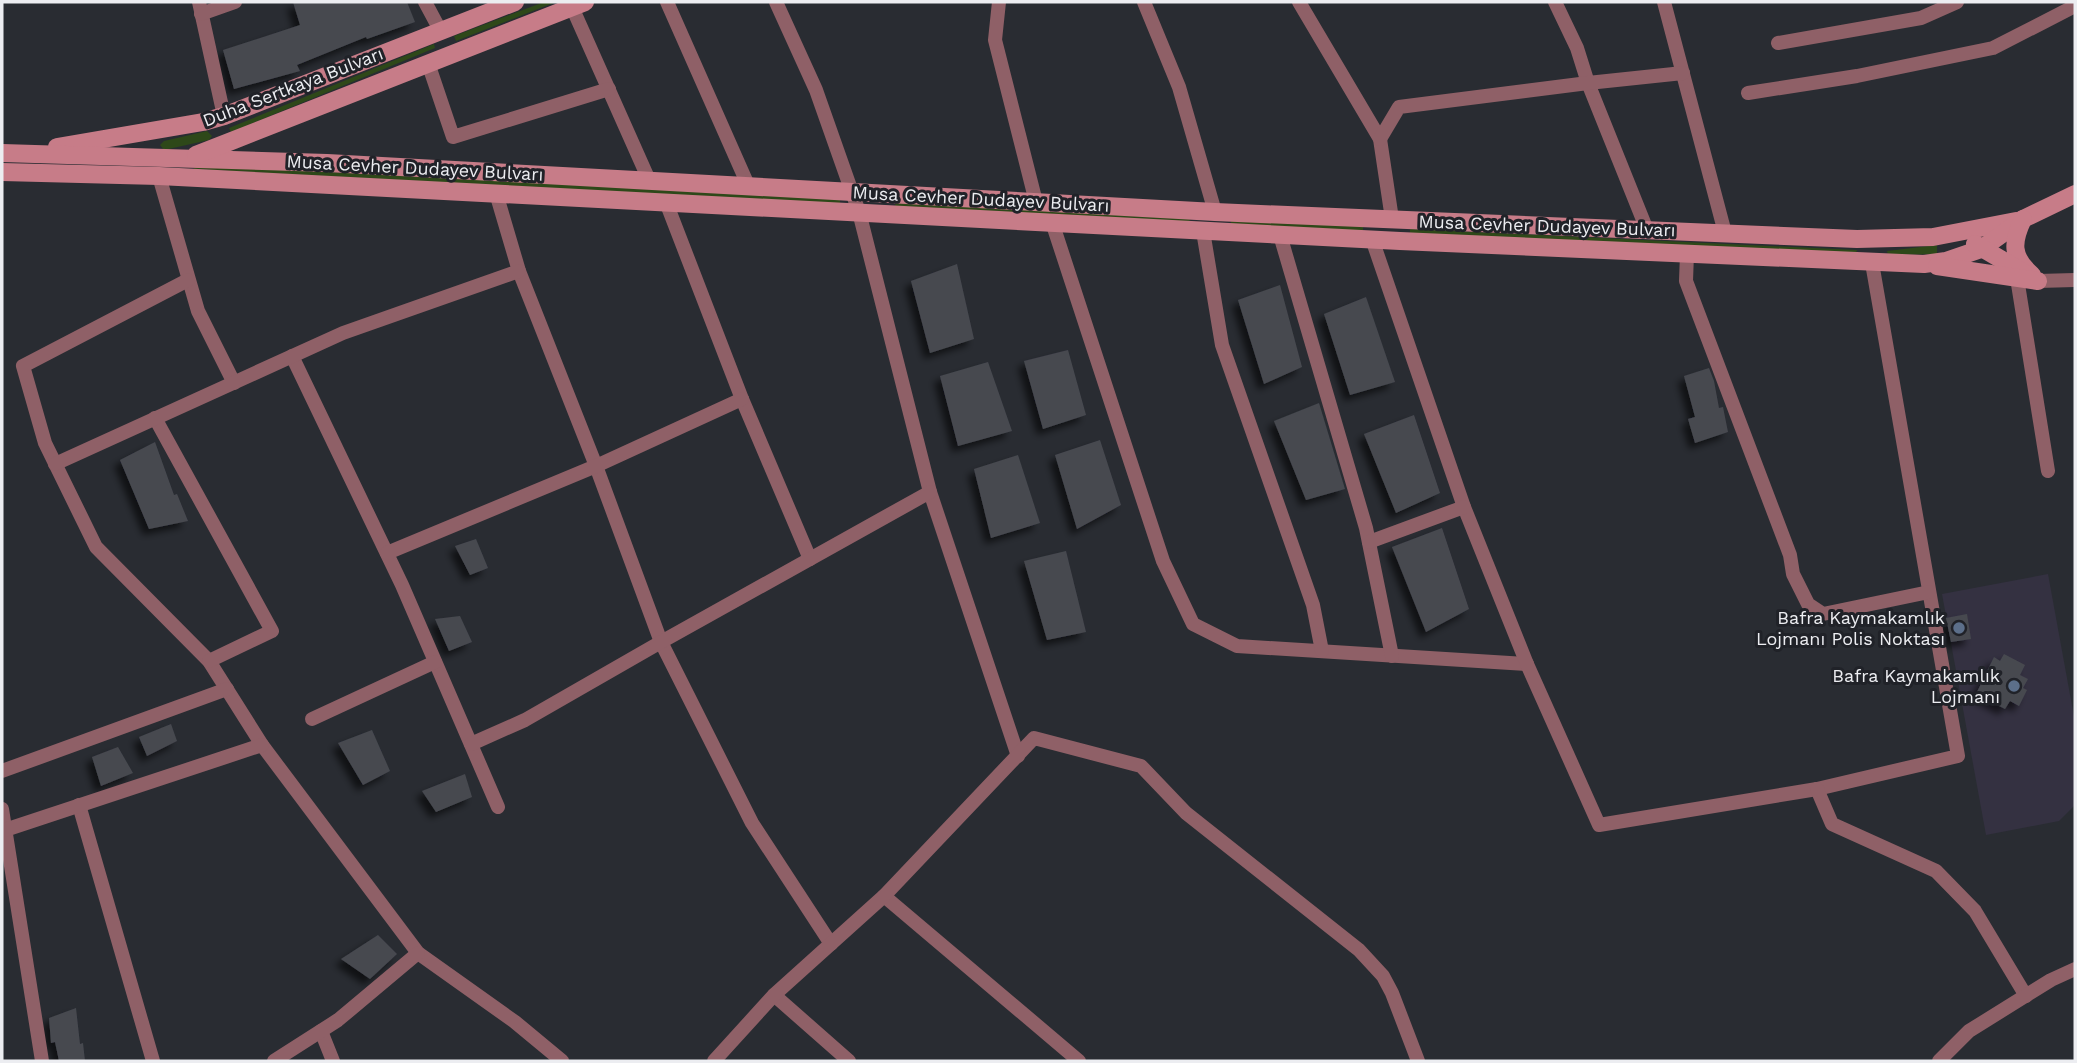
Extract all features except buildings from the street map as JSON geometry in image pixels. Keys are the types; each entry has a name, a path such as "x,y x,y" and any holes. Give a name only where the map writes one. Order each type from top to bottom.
{"main road":[{"name":"Duha Sertkaya Bulvarı","path":"21,153 203,122 224,116 515,2"},
{"name":"Duha Sertkaya Bulvarı","path":"159,176 187,159 579,4"},
{"path":"440,30 451,53"},
{"name":"Musa Cevher Dudayev Bulvarı","path":"2,152 327,163 1215,212 1881,240 1933,237 2023,219"},
{"name":"Musa Cevher Dudayev Bulvarı","path":"2,172 159,176 1280,235 1924,264 2038,281"},
{"path":"2038,281 2024,268 2017,255 2014,245 2016,234 2023,219 2075,194"},
{"name":"Musa Cevher Dudayev Bulvarı","path":"1924,264 1946,261 1981,249 2023,219"},
{"path":"1959,232 1981,249 2038,281"}],"street":[{"path":"224,116 200,8 235,2"},
{"path":"425,2 440,30"},
{"path":"667,2 748,185"},
{"path":"776,2 816,90 859,212 930,492 1018,756"},
{"path":"999,2 995,40 1036,202"},
{"path":"1144,2 1179,87 1215,212"},
{"path":"1299,2 1380,139 1392,219"},
{"path":"1556,2 1577,48 1588,83 1647,230"},
{"path":"1664,2 1725,233"},
{"path":"1778,43 1921,18 1957,2"},
{"path":"579,4 609,89 649,180"},
{"path":"1748,93 1857,76 1993,48 2075,6"},
{"path":"428,63 453,136 609,89"},
{"path":"1380,139 1399,107 1684,73"},
{"path":"159,176 198,311 234,383"},
{"path":"496,193 519,271 596,466 661,642 752,824 831,944"},
{"path":"666,202 742,398 810,559"},
{"path":"1052,222 1163,561 1193,624 1237,646 1527,664"},
{"path":"1203,231 1222,345 1313,605 1322,652"},
{"path":"1280,235 1369,542 1392,656"},
{"path":"1372,239 1464,507 1527,664 1598,825 1817,789 1958,756 1872,263"},
{"path":"1687,254 1686,281 1790,555 1793,574 1808,604 1824,614 1929,592"},
{"path":"55,464 343,333 519,271"},
{"path":"2017,278 2048,471"},
{"path":"188,280 23,366 45,443 55,464 96,547 209,661 262,745 418,953 514,1022 562,1061"},
{"path":"2038,281 2075,280"},
{"path":"292,356 387,553 498,807"},
{"path":"387,553 596,466 742,398"},
{"path":"155,418 272,631 209,661"},
{"path":"471,744 525,720 930,492"},
{"path":"1369,542 1464,507"},
{"path":"312,719 435,662"},
{"path":"2,771 227,689"},
{"path":"714,1061 774,995 884,896 1034,738 1141,766 1186,813 1359,950 1383,976 1418,1061"},
{"path":"5,830 262,745"},
{"path":"1817,789 1832,824 1936,871 1975,911 2026,996"},
{"path":"79,805 153,1061"},
{"path":"2,809 42,1061"},
{"path":"884,896 1079,1061"},
{"path":"274,1061 338,1020 418,953"},
{"path":"1939,1061 1969,1031 2052,979 2075,969"},
{"path":"774,995 849,1061"},
{"path":"321,1031 333,1061"}],"shaded area":[{"name":"Bafra Kaymakamlık Lojmanı","path":"2048,574 2075,722 2075,805 2059,821 1986,835 1942,594"}],"green space":[{"path":"544,2 556,2 456,41 454,36"},
{"path":"434,44 435,48 231,132 229,128"},
{"path":"207,131 212,136 209,140 164,150 160,145 164,141"},
{"path":"195,165 840,199 840,204 194,169"},
{"path":"896,202 1190,218 1189,223 895,206"},
{"path":"1231,221 1363,226 1363,231 1231,224"},
{"path":"1410,229 1857,250 1856,254 1410,233"},
{"path":"1937,245 1937,254 1888,255 1887,251"}],"place":[{"name":"Bafra Kaymakamlık Lojmanı Polis Noktası","path":"1959,628"},
{"name":"Bafra Kaymakamlık Lojmanı","path":"2014,686"}]}
